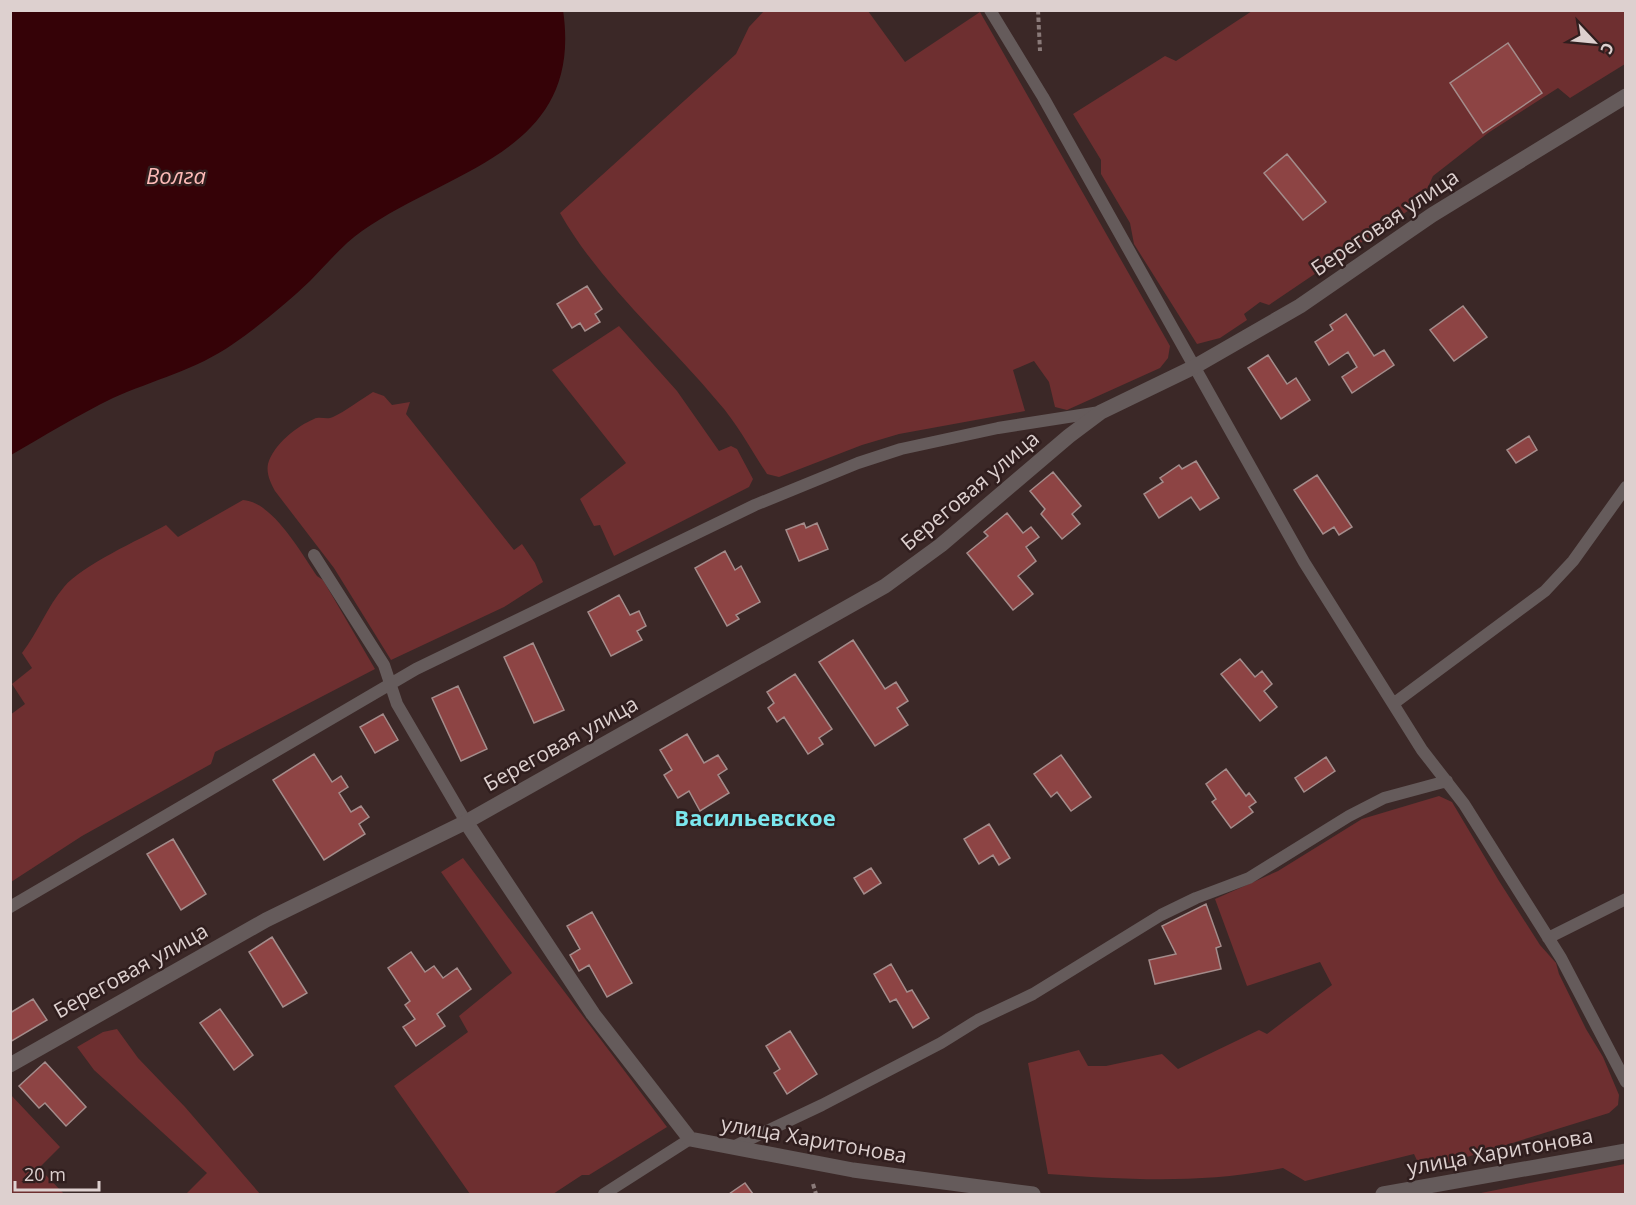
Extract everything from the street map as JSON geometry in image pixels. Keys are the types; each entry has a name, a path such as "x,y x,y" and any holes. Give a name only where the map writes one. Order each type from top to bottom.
{"street":[{"name":"Береговая улица","path":"10,1065 38,1047 266,920 466,822 885,586 941,545 1069,436 1101,412 1194,367 1300,306 1432,215 1626,96"},
{"path":"466,822 594,1014 690,1138"},
{"name":"улица Харитонова","path":"690,1138 853,1170 1033,1194"},
{"name":"улица Харитонова","path":"1383,1194 1626,1151"}],"lane":[{"path":"990,10 1043,97 1304,562 1393,704 1464,804 1548,938 1626,1082"},
{"name":"Береговая улица","path":"10,907 416,669 755,505 858,463 901,449 988,430 1101,412"},
{"path":"1393,704 1545,591 1573,561 1626,487"},
{"path":"314,555 384,665 397,704 466,822"},
{"path":"733,1147 822,1105 941,1043 978,1020 1033,994 1161,915 1196,898 1249,878 1349,816 1384,798 1447,782"},
{"path":"1548,938 1626,899"},
{"name":"улица Харитонова","path":"604,1194 690,1138"}],"shaded area":[{"path":"764,11 868,11 905,62 980,12 1170,346 1168,358 1160,368 1067,410 1055,407 1049,382 1034,361 1013,370 1025,411 899,434 862,445 779,477 767,474 725,410 614,288 576,239 560,213 736,54 749,27"},
{"path":"1252,11 1625,11 1625,64 1570,98 1558,88 1488,133 1433,176 1421,202 1269,305 1260,302 1244,314 1247,320 1220,338 1197,344 1134,244 1130,223 1101,174 1101,160 1073,114 1165,56 1176,61"},
{"path":"619,326 677,391 719,451 731,446 737,449 753,479 749,487 614,556 600,525 594,526 580,499 626,463 552,370"},
{"path":"373,392 384,396 392,405 410,402 406,414 514,550 522,544 535,563 543,582 504,607 391,660 334,568 275,491 268,471 268,464 275,450 293,431 314,419 333,417"},
{"path":"243,500 265,509 285,530 317,576 323,580 375,669 215,752 211,764 82,836 11,882 10,715 25,704 12,684 32,668 22,653 47,611 72,579 112,553 166,525 178,537"},
{"path":"1439,796 1452,802 1540,945 1556,963 1559,974 1586,1029 1603,1057 1619,1095 1618,1105 1609,1113 1422,1171 1414,1154 1305,1181 1283,1168 1195,1179 1137,1179 1048,1174 1028,1063 1079,1050 1088,1066 1106,1066 1162,1054 1178,1069 1259,1030 1267,1034 1332,985 1320,962 1247,986 1215,899 1278,871 1362,819"},
{"path":"463,858 667,1127 589,1175 582,1175 553,1194 470,1194 394,1086 468,1032 459,1016 512,973 441,872"},
{"path":"117,1029 138,1058 185,1107 260,1194 186,1194 207,1173 94,1070 77,1047 103,1032"},
{"path":"11,1095 60,1147 39,1168 64,1194 11,1194"},
{"path":"1625,1164 1625,1194 1476,1194"}],"water":[{"name":"Волга","path":"563,10 564,58 553,96 532,126 504,150 471,171 397,209 362,231 341,248 310,281 282,306 253,330 219,353 189,368 113,398 11,455 11,11"}],"building":[{"path":"1508,43 1542,93 1483,133 1450,83"},
{"path":"1287,154 1326,202 1303,220 1264,173"},
{"path":"587,286 602,309 595,314 600,322 585,331 580,323 572,328 557,304"},
{"path":"1463,306 1487,337 1454,361 1430,330"},
{"path":"1346,314 1374,356 1384,350 1394,365 1352,393 1342,377 1357,367 1348,352 1329,365 1315,342 1333,330 1330,325"},
{"path":"1268,355 1287,384 1296,378 1310,400 1281,419 1248,368"},
{"path":"1529,436 1537,450 1516,463 1507,450"},
{"path":"1196,461 1219,498 1200,510 1191,497 1159,518 1144,494 1163,482 1160,478 1179,465 1182,469"},
{"path":"1053,472 1081,506 1072,514 1080,524 1062,539 1041,514 1045,509 1030,491"},
{"path":"1317,475 1352,527 1339,535 1334,527 1323,534 1294,490"},
{"path":"1007,513 1023,533 1031,527 1039,537 1026,547 1036,561 1018,576 1033,594 1013,610 967,553 988,536 984,532"},
{"path":"804,523 806,528 817,523 828,549 799,561 786,530"},
{"path":"725,551 735,570 741,566 760,602 736,615 739,619 727,626 695,568"},
{"path":"619,595 630,615 639,611 646,626 637,631 642,640 611,656 588,612"},
{"path":"853,640 885,689 896,682 908,701 897,708 908,725 875,746 819,662"},
{"path":"533,643 564,710 534,723 504,657"},
{"path":"1240,659 1255,677 1262,671 1272,684 1264,691 1277,707 1260,721 1221,674"},
{"path":"795,674 832,729 819,738 823,744 808,754 784,717 777,722 768,708 774,703 767,692"},
{"path":"458,686 487,749 461,761 432,698"},
{"path":"383,714 398,740 375,753 360,727"},
{"path":"687,734 704,763 718,755 727,769 718,775 729,793 700,811 689,791 678,798 664,775 672,770 660,750"},
{"path":"314,754 332,782 341,776 348,787 339,793 351,812 361,806 369,817 359,824 365,834 324,860 273,780"},
{"path":"1061,755 1091,797 1071,811 1057,792 1051,797 1034,774"},
{"path":"1326,757 1335,771 1304,792 1295,778"},
{"path":"1226,769 1246,796 1249,793 1256,802 1249,807 1253,812 1231,828 1212,802 1216,799 1206,784"},
{"path":"989,824 1010,858 999,865 993,855 979,864 964,839"},
{"path":"173,839 206,894 181,910 147,854"},
{"path":"871,868 881,883 864,894 854,878"},
{"path":"1206,904 1221,946 1216,948 1221,969 1155,984 1149,960 1176,954 1162,926"},
{"path":"592,912 632,983 607,997 589,965 579,971 570,955 580,949 567,926"},
{"path":"272,937 307,993 283,1007 249,952"},
{"path":"411,952 425,972 434,966 443,978 457,968 471,989 437,1014 445,1026 416,1046 403,1027 415,1019 405,1005 410,1001 388,968"},
{"path":"891,964 907,992 912,990 929,1018 913,1028 896,999 890,1002 874,974"},
{"path":"33,999 47,1020 10,1042 10,1013"},
{"path":"220,1009 253,1055 234,1070 200,1023"},
{"path":"790,1031 817,1074 787,1094 774,1073 780,1069 766,1046"},
{"path":"45,1062 86,1107 66,1126 45,1103 39,1108 19,1086"},
{"path":"745,1183 753,1194 729,1194"}],"district":[{"name":"Васильевское","path":"755,818"}]}
